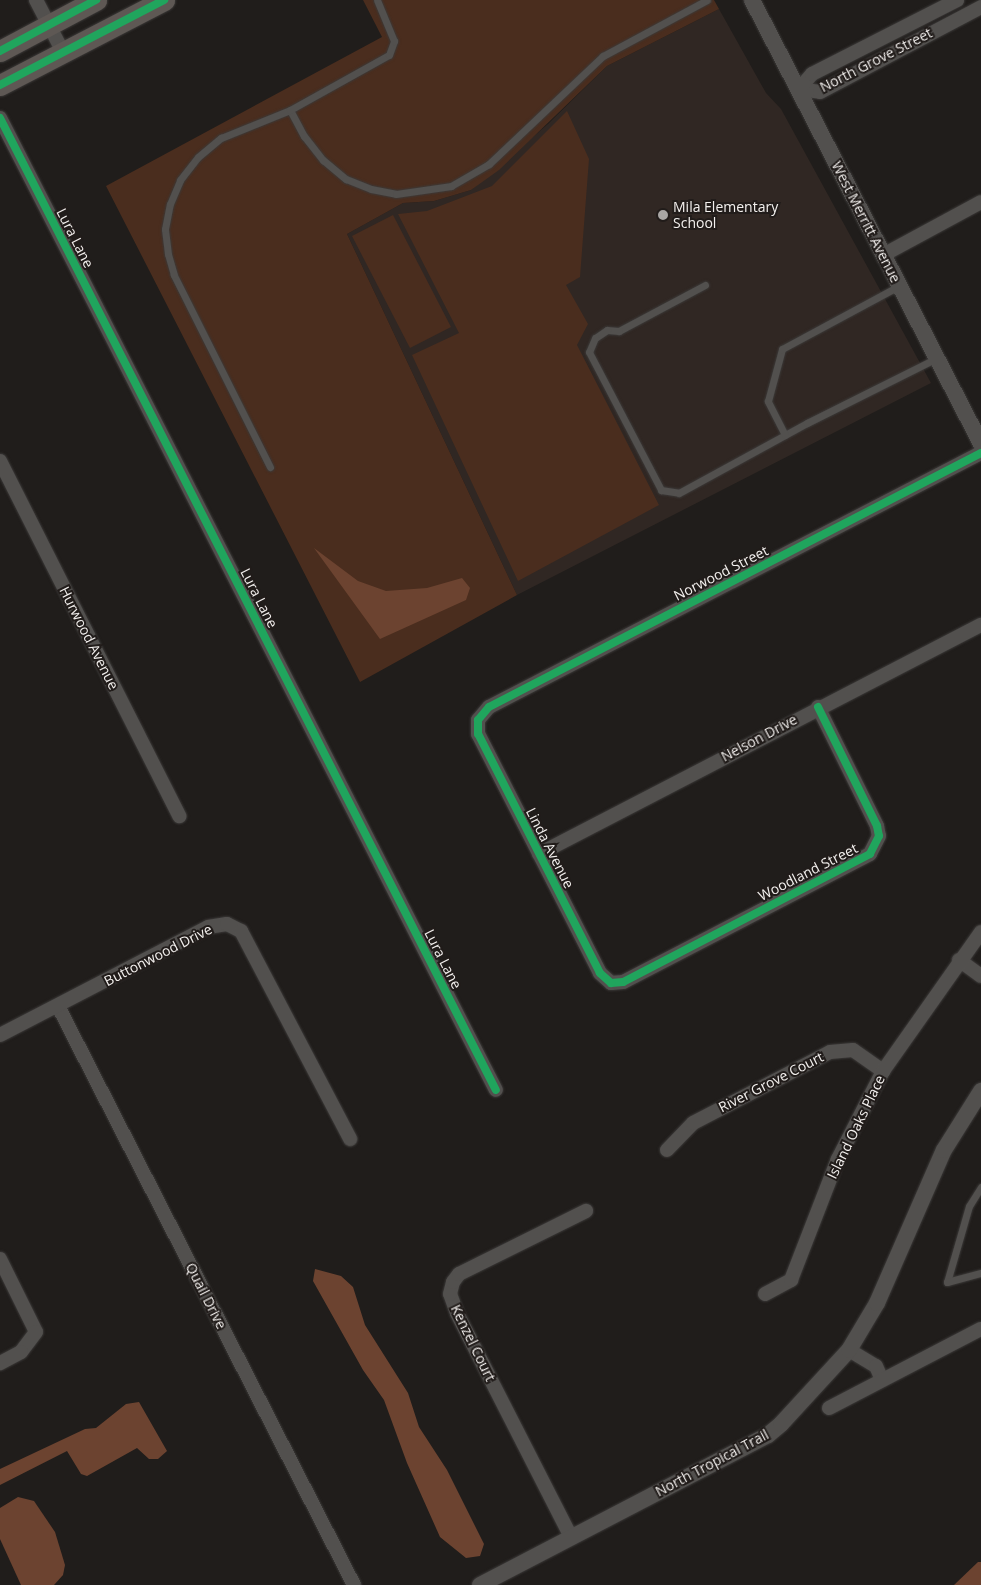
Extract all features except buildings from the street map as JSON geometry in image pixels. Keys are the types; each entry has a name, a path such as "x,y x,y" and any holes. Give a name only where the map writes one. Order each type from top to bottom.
{"main road":[{"path":"0,51 96,0"},
{"path":"0,85 164,0"}],"street":[{"path":"36,0 64,52"},
{"name":"West Merritt Avenue","path":"752,0 981,443"},
{"name":"North Grove Street","path":"799,89 812,74 957,0"},
{"name":"North Grove Street","path":"799,89 820,92 981,7"},
{"path":"896,32 904,48"},
{"name":"Lura Lane","path":"0,118 496,1090"},
{"path":"883,255 981,202"},
{"name":"Norwood Street","path":"478,720 489,707 981,453"},
{"name":"Hurwood Avenue","path":"0,461 179,816"},
{"name":"Nelson Drive","path":"539,854 818,707 981,625"},
{"name":"Woodland Street","path":"610,983 623,982 870,854 880,836 877,826 818,707"},
{"name":"Linda Avenue","path":"478,720 478,734 600,973 610,983"},
{"name":"Buttonwood Drive","path":"0,1035 208,927 227,924 241,931 350,1139"},
{"name":"Island Oaks Place","path":"765,1294 791,1280 838,1159 883,1071 959,960 981,932"},
{"path":"959,960 981,976"},
{"name":"Quail Drive","path":"58,1006 354,1585"},
{"name":"River Grove Court","path":"668,1150 693,1123 830,1052 853,1050 883,1071"},
{"name":"North Tropical Trail","path":"480,1585 768,1435 849,1350 877,1302 944,1150 981,1091"},
{"name":"Kenzel Court","path":"571,1538 457,1313 450,1294 452,1282 459,1274 586,1211"},
{"path":"0,1259 36,1332 21,1352 0,1363"},
{"path":"829,1408 981,1329"},
{"path":"849,1350 876,1366 882,1380"}],"lane":[{"path":"270,467 174,275 168,254 166,229 170,204 177,188 198,157 221,138 290,110 389,55 394,40 377,0"},
{"path":"290,110 304,136 322,160 346,179 371,189 396,194 451,186 489,164 603,56 707,0"},
{"path":"705,285 619,331 607,330 595,338 589,352 661,490 679,493 785,435 937,358"},
{"path":"785,435 768,400 782,349 899,286"},
{"path":"981,1187 969,1206 947,1282 981,1273"}],"shaded area":[{"path":"363,0 714,0 719,9 607,66 499,170 471,190 434,201 403,203 347,234 517,595 360,682 106,186 382,37"},
{"path":"719,9 766,93 781,109 931,383 517,595 347,234 403,203 434,201 471,190 548,124 607,66"},
{"path":"567,111 589,159 580,277 566,285 588,324 577,345 659,505 518,581 412,355 459,333 398,214 427,211 492,186"},
{"path":"393,215 451,327 410,348 352,236"},
{"path":"314,548 358,581 386,591 427,588 462,578 470,588 466,600 380,639"},
{"path":"315,1269 341,1276 353,1287 365,1325 408,1393 419,1427 447,1470 484,1544 480,1556 466,1558 440,1537 407,1463 384,1400 363,1370 313,1281"},
{"path":"139,1402 167,1451 158,1459 149,1459 137,1448 87,1476 81,1474 67,1451 0,1485 0,1469 85,1429 96,1428 126,1404"},
{"path":"18,1497 34,1501 55,1532 65,1565 63,1575 54,1585 21,1585 0,1539 0,1508"},
{"path":"978,1562 981,1562 981,1585 954,1585"}],"cycle path":[{"path":"0,51 96,0"},
{"path":"0,85 164,0"},
{"path":"0,118 496,1090"},
{"path":"818,707 877,826 879,836 870,854 623,982 611,983 600,973 478,734 478,720 489,707 981,453"}],"place":[{"name":"Mila Elementary School","path":"663,215"}]}
